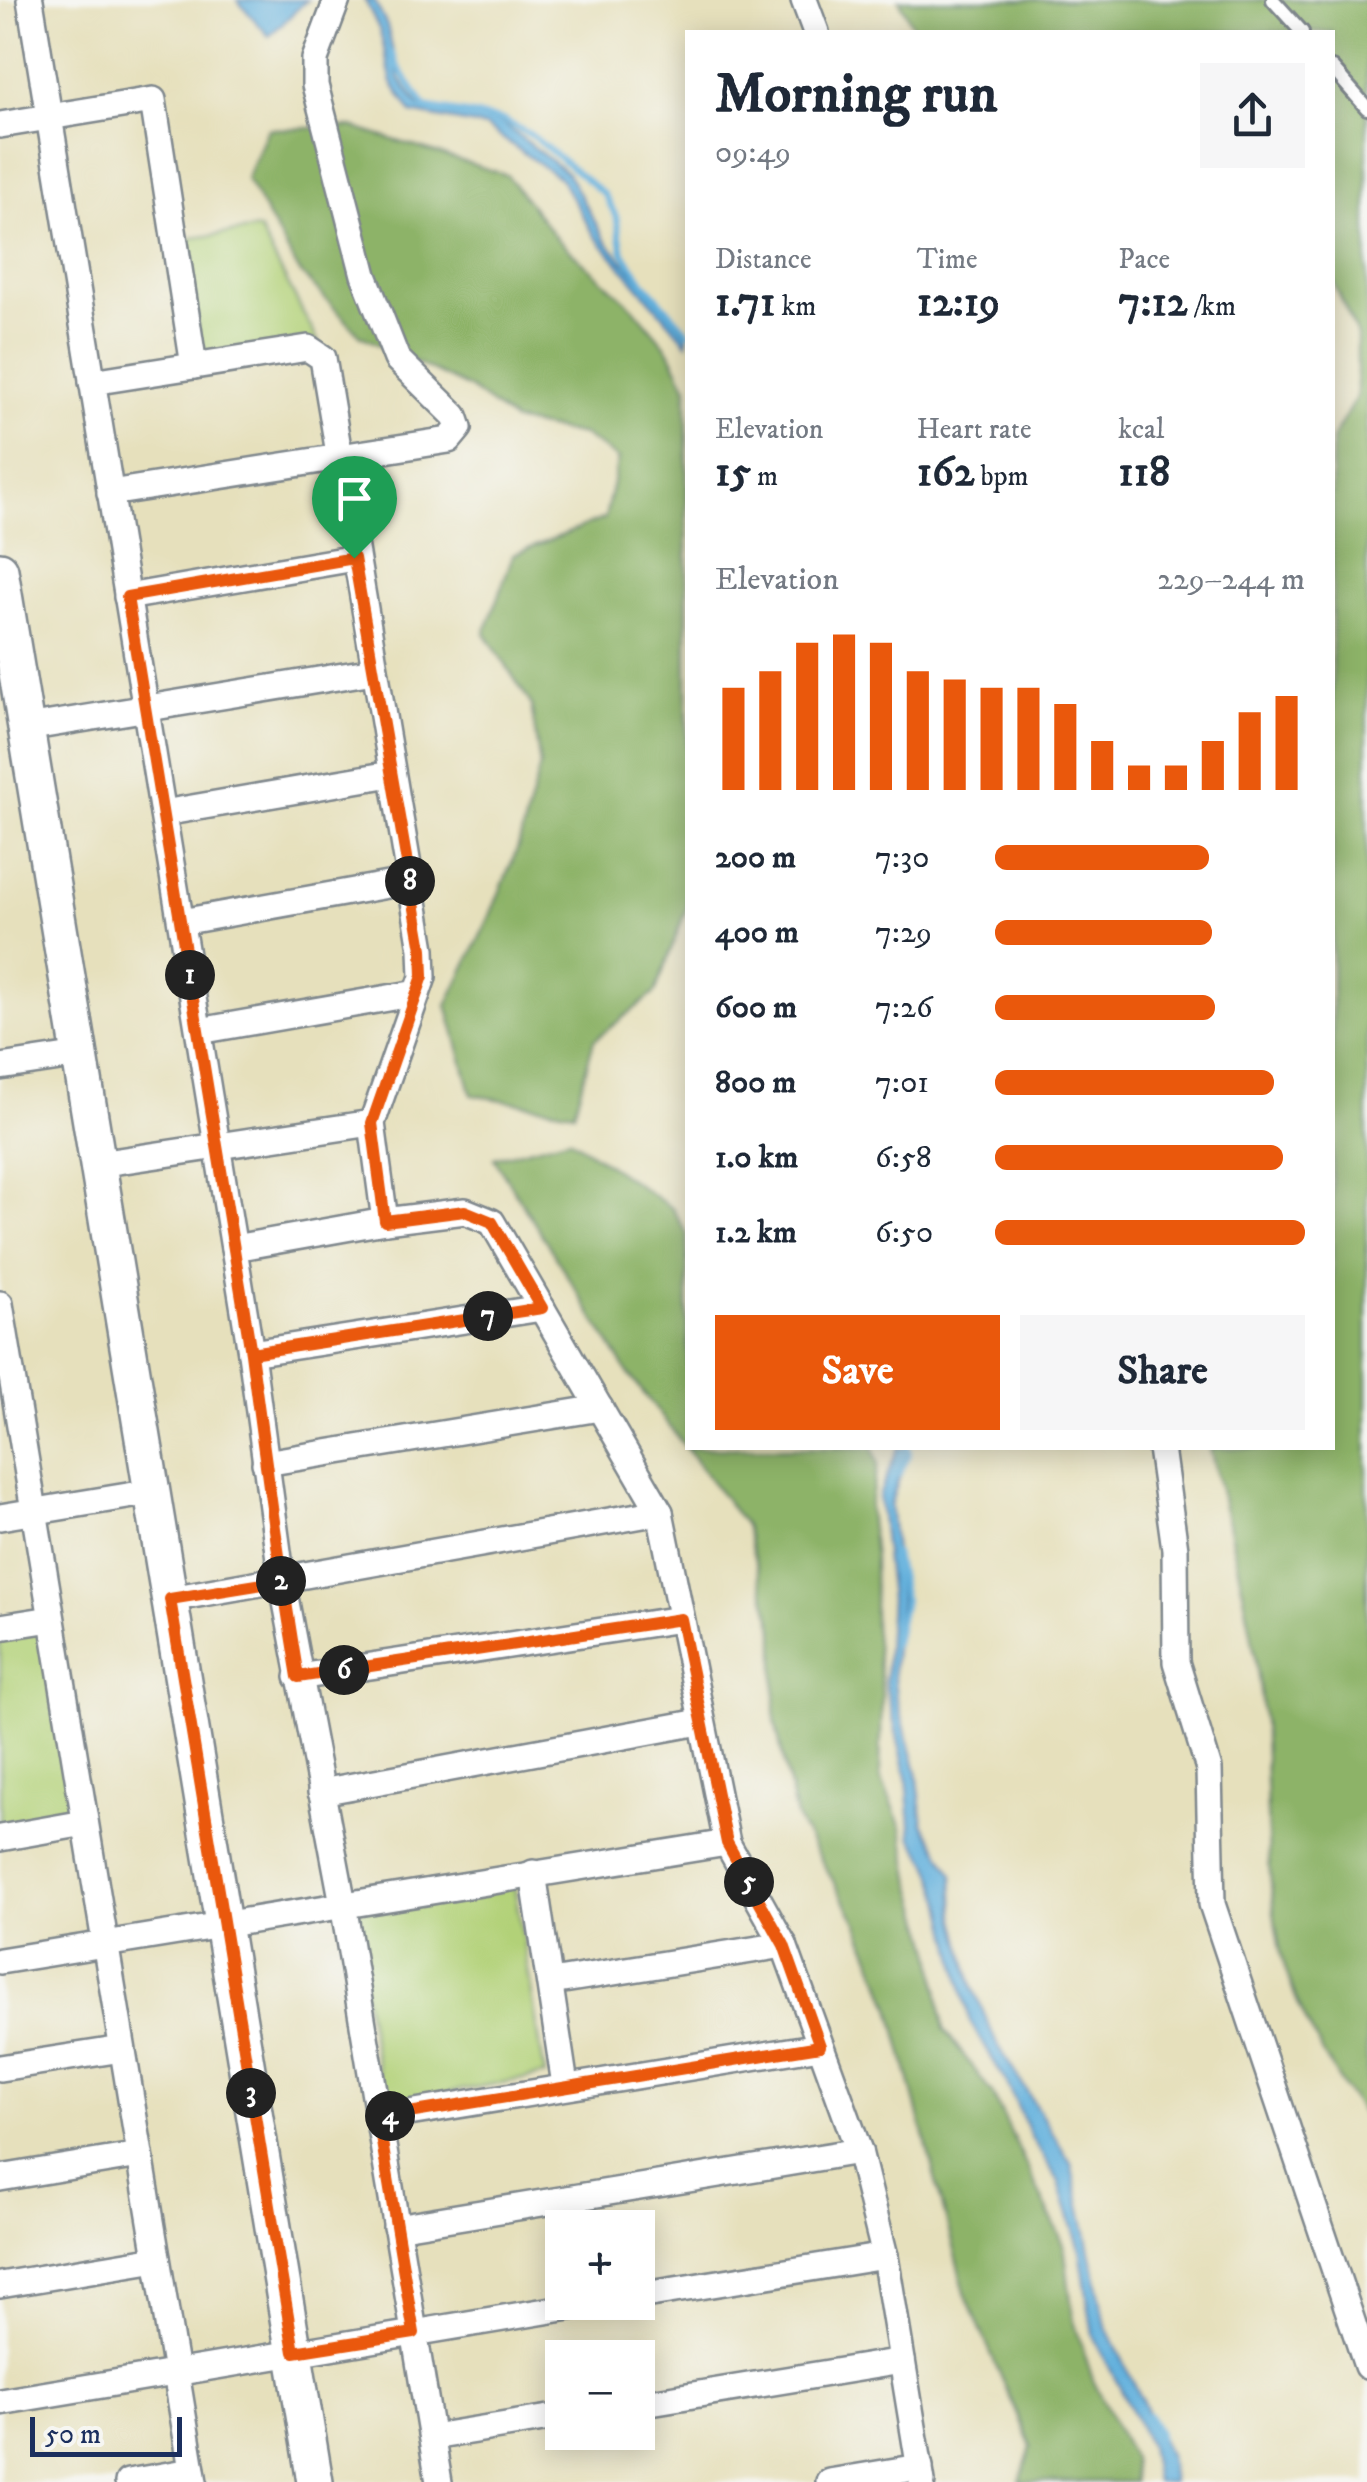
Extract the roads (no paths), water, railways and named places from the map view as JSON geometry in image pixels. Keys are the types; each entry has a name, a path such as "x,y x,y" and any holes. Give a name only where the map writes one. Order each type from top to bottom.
{"street":[{"path":"30,0 251,1353 282,1581 343,1904 439,2482"},
{"path":"110,494 449,440 458,428 455,416 398,358 364,275 315,86 315,58 337,0"},
{"path":"804,0 815,30"},
{"path":"0,125 153,100 194,366"},
{"path":"92,382 308,348 323,358 422,949 423,976 372,1123 385,1221"},
{"path":"127,597 354,558"},
{"path":"0,570 315,2482"},
{"path":"26,728 374,671"},
{"path":"163,813 392,774"},
{"path":"181,922 410,881"},
{"path":"199,1031 417,993"},
{"path":"0,1068 80,1054"},
{"path":"98,1164 372,1123"},
{"path":"234,1248 465,1211 492,1222 660,1512 727,1843 784,1945 859,2150 884,2256 921,2474 829,2482"},
{"path":"0,1304 193,2477 128,2482"},
{"path":"251,1353 542,1308"},
{"path":"265,1463 600,1408"},
{"path":"1161,1450 1175,1548 1176,1662 1209,1769 1212,1904 1367,2366"},
{"path":"0,1517 152,1492"},
{"path":"170,1599 660,1512"},
{"path":"0,1627 51,1619"},
{"path":"298,1677 681,1619"},
{"path":"321,1792 700,1722"},
{"path":"0,1838 85,1823"},
{"path":"0,1961 727,1843"},
{"path":"533,1873 566,2085"},
{"path":"551,1982 784,1945"},
{"path":"378,2118 820,2046"},
{"path":"0,2068 122,2049"},
{"path":"396,2228 859,2150"},
{"path":"0,2178 140,2155"},
{"path":"655,2293 884,2256"},
{"path":"0,2285 157,2260"},
{"path":"0,2402 545,2311"},
{"path":"655,2401 902,2361"},
{"path":"432,2437 545,2419"}],"lane":[{"path":"1274,0 1300,30"},
{"path":"1335,71 1367,108"}],"water":[{"path":"237,0 307,0 269,36"},
{"path":"365,0 374,0 387,26 399,78 419,106 501,122 567,173 606,241 685,333 685,341 594,235 561,179 486,127 412,113 392,83 380,31"},
{"path":"897,1450 908,1450 890,1505 900,1597 893,1670 896,1697 917,1771 923,1823 953,1874 955,1914 972,1985 995,2040 1071,2163 1106,2325 1168,2455 1172,2482 1155,2482 1149,2445 1093,2335 1080,2249 1058,2180 970,2022 942,1899 931,1867 912,1837 907,1777 885,1684 890,1599 879,1496"}],"waterway":[{"path":"392,53 425,107 503,120 531,135 604,194 616,216 623,252 685,329"},
{"path":"899,1474 908,1450"},
{"path":"895,1553 904,1600 895,1643"},
{"path":"1149,2415 1158,2440"}]}
